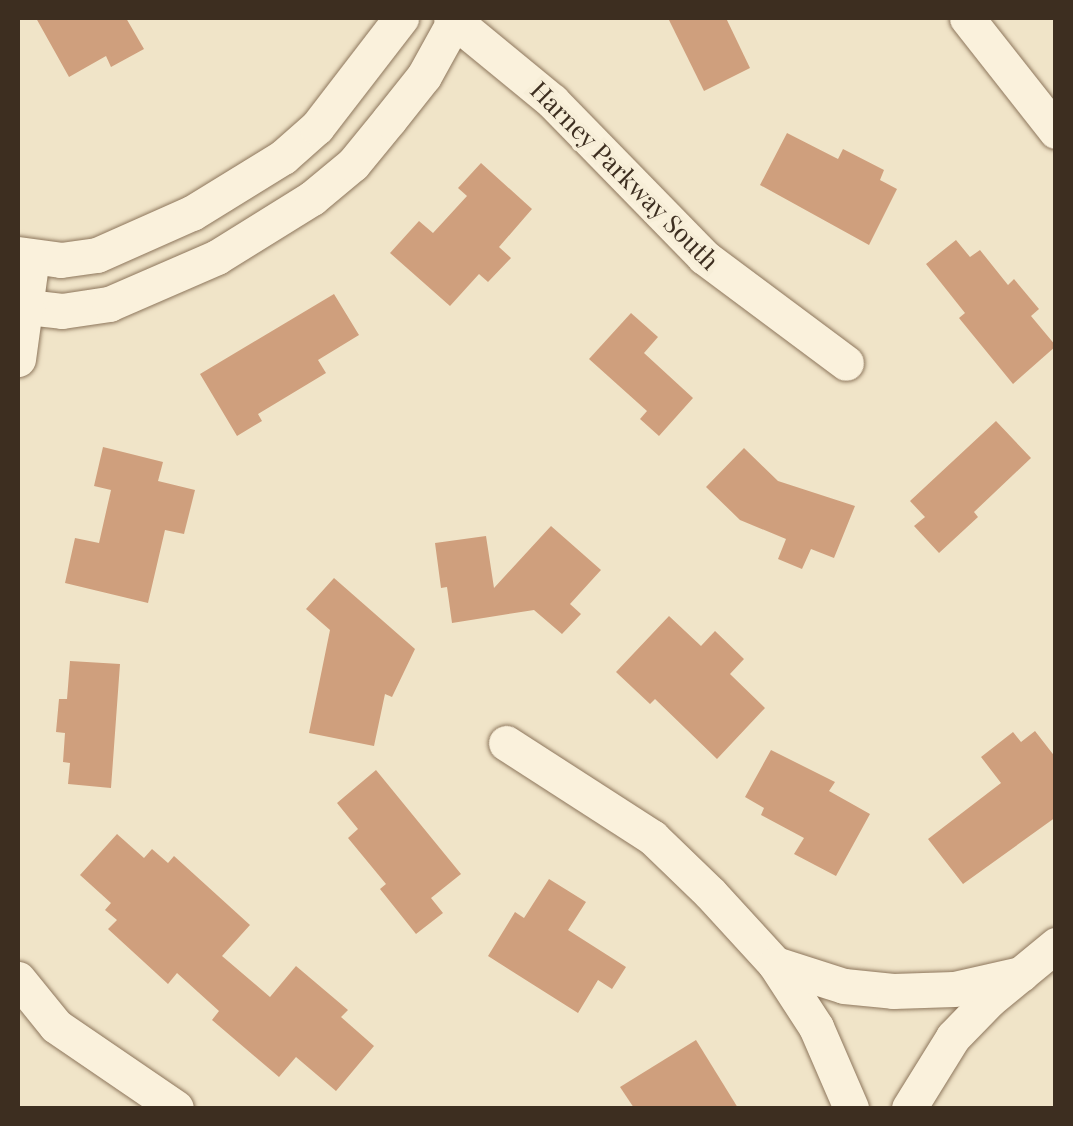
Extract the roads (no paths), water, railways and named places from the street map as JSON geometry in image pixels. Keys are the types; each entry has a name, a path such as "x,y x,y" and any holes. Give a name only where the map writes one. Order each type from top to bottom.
{"street":[{"path":"18,359 24,256 61,260 97,255 146,236 283,156 328,114 401,18"},
{"name":"Harney Parkway South","path":"21,307 62,310 110,304 217,257 312,198 353,164 424,76 454,18 552,101 704,257 846,363"},
{"path":"967,18 1056,131"},
{"path":"506,742 652,838 775,964 816,1027 851,1108"},
{"path":"909,1108 953,1037 1056,945"},
{"path":"775,964 844,986 894,991 954,989 1021,974"},
{"path":"18,979 56,1026 176,1108"},
{"path":"18,1014 56,1026"}]}
